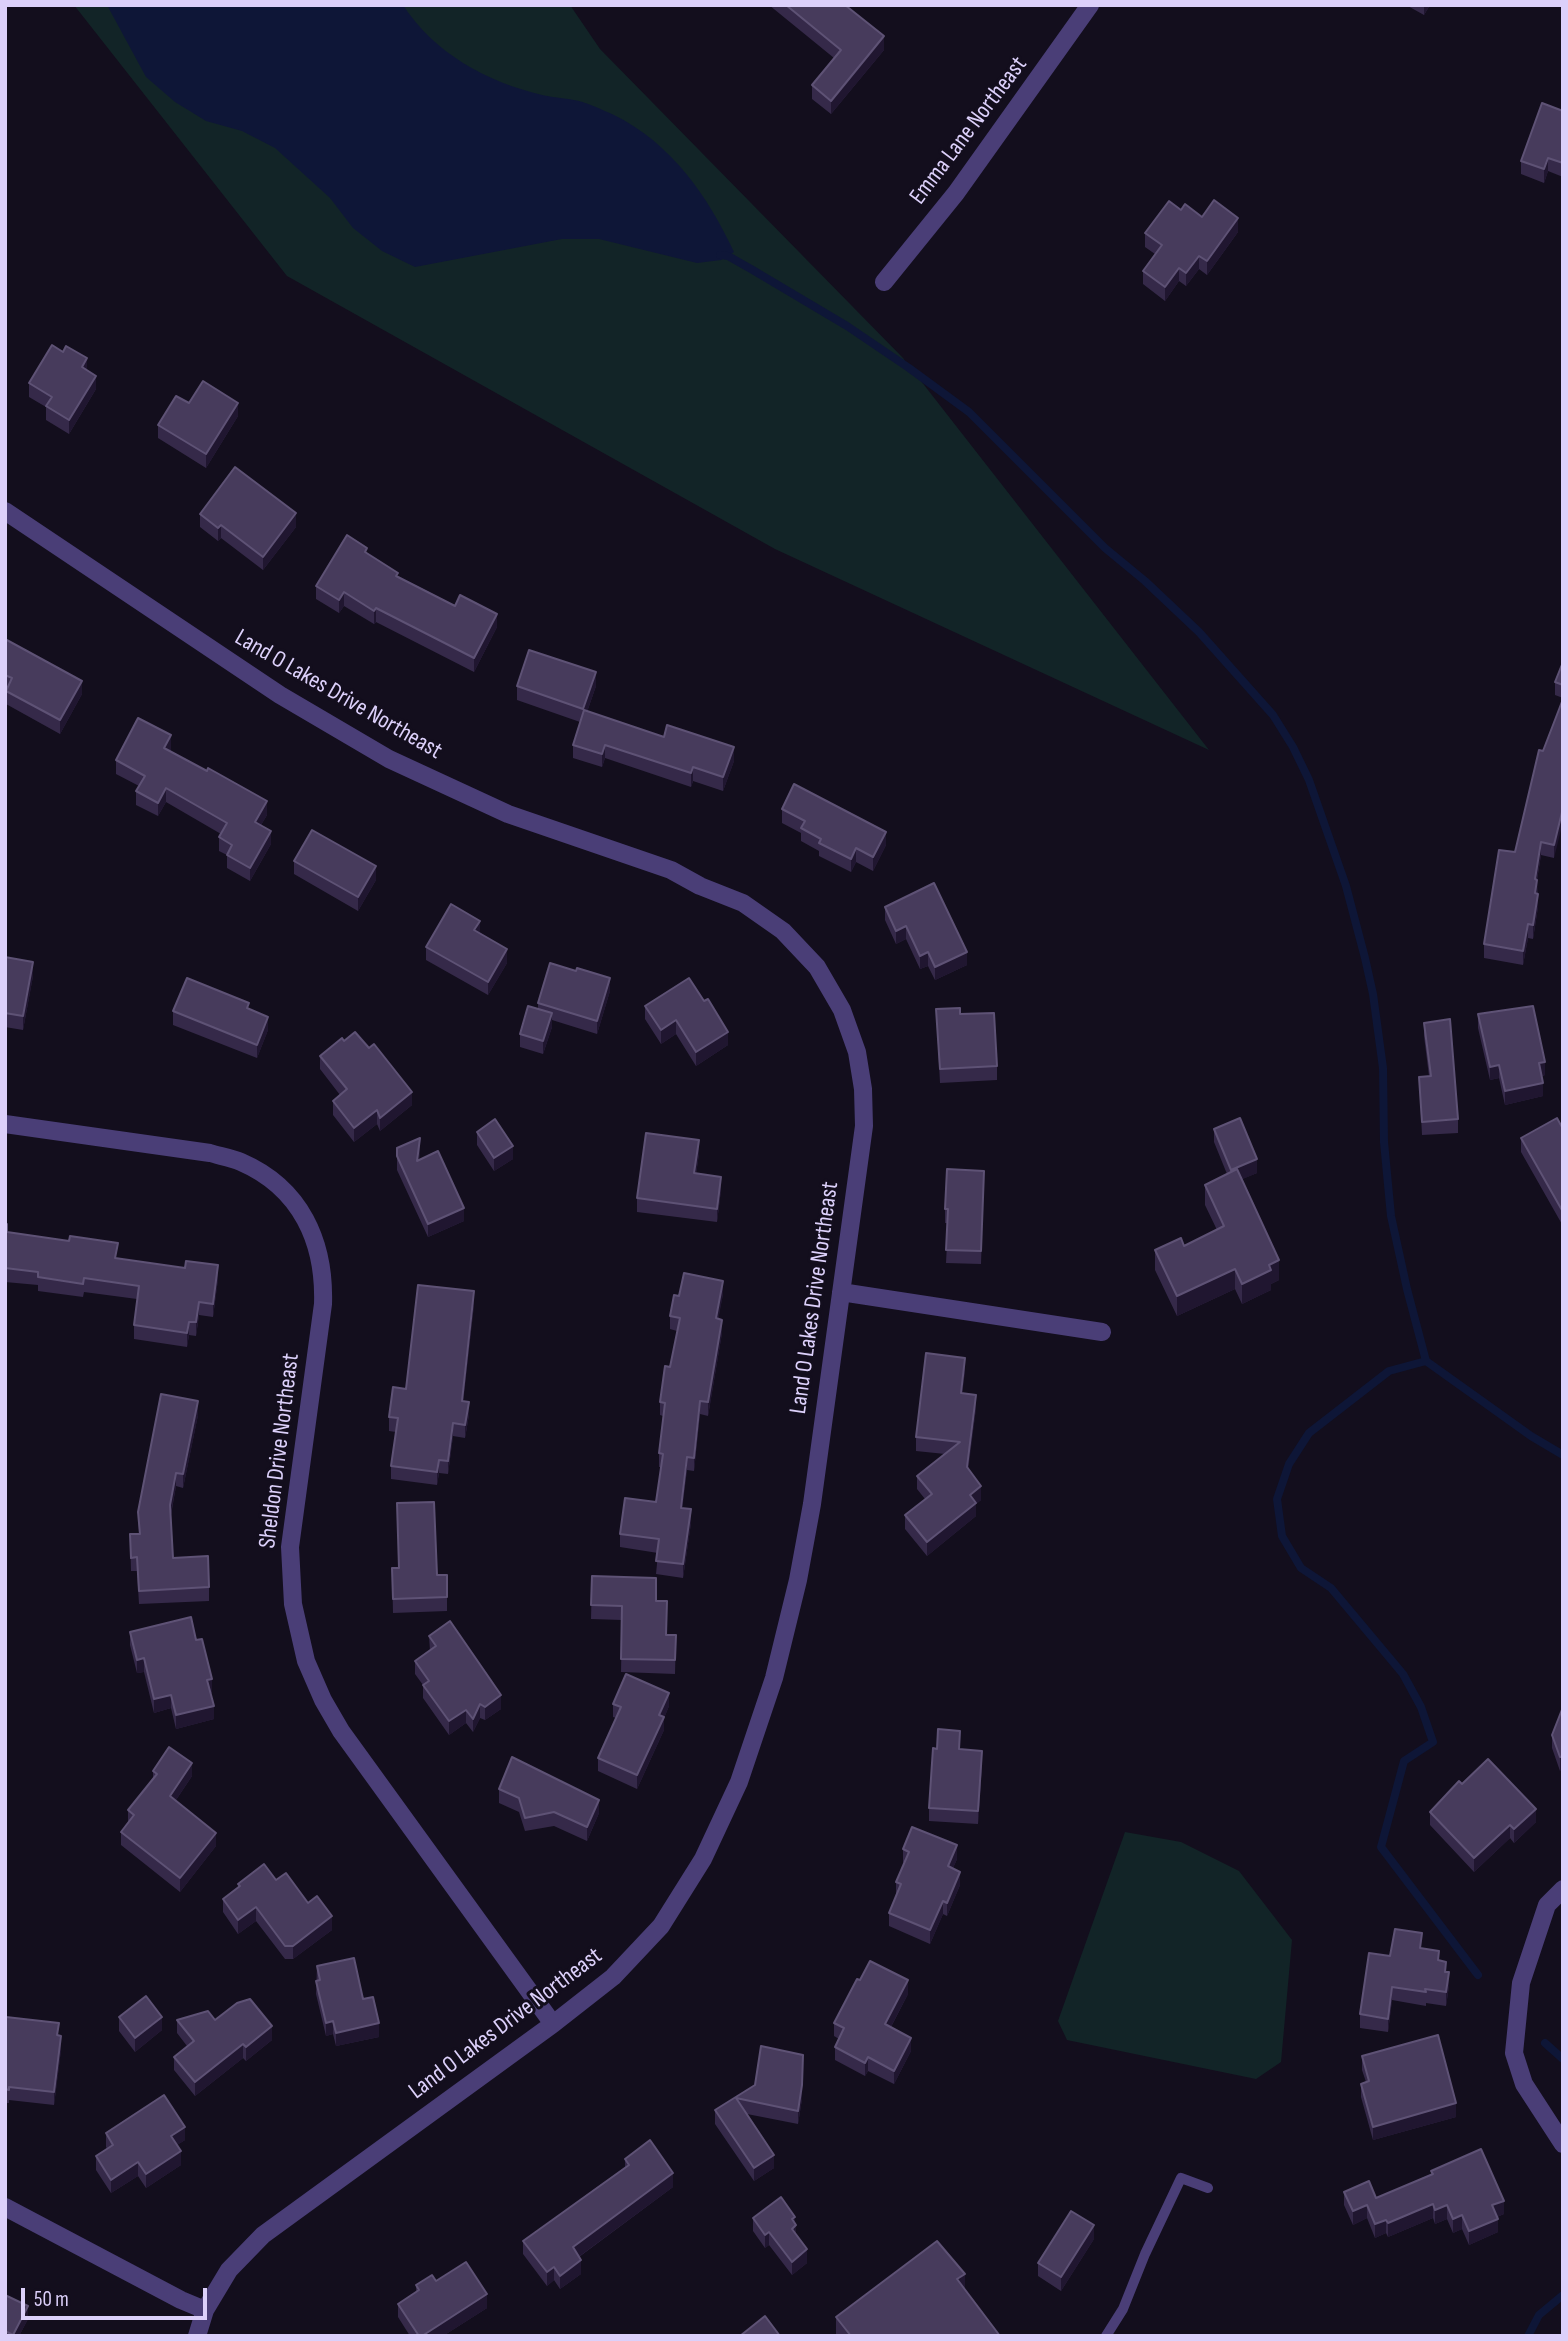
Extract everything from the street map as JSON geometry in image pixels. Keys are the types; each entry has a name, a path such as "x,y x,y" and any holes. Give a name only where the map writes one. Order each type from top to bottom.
{"street":[{"name":"Emma Lane Northeast","path":"884,282 956,193 1090,5"},
{"name":"Land O Lakes Drive Northeast","path":"5,511 280,695 389,759 508,814 671,870 700,886 743,903 783,931 817,967 842,1010 857,1052 861,1076 864,1126 812,1504 798,1580 774,1678 739,1782 703,1859 661,1926 613,1977 263,2235 229,2270 205,2311 197,2336"},
{"name":"Sheldon Drive Northeast","path":"5,1124 210,1153 241,1162 271,1180 290,1197 307,1222 319,1251 324,1279 323,1304 290,1547 293,1605 306,1661 323,1700 341,1731 552,2024"},
{"path":"841,1292 1102,1332"},
{"path":"1563,1889 1548,1905 1521,1983 1514,2053 1524,2084 1563,2144"},
{"path":"5,2207 205,2311"}],"lane":[{"path":"1106,2336 1123,2309 1145,2254 1181,2178 1208,2188"}],"shaded area":[{"path":"74,5 570,5 600,49 903,358 1209,750 775,549 287,276"},
{"path":"1125,1832 1181,1842 1239,1871 1292,1940 1281,2062 1256,2079 1067,2040 1058,2021"}],"water":[{"path":"107,5 403,5 430,37 463,63 522,89 592,105 614,115 653,140 700,191 734,252 721,260 697,263 599,239 562,239 415,267 382,251 353,228 330,198 275,148 242,131 206,121 175,102 146,77"}],"building":[{"path":"786,5 845,5 884,36 831,101 812,85 841,50"},
{"path":"1542,103 1563,111 1563,163 1548,158 1544,169 1521,161"},
{"path":"1214,200 1238,218 1207,261 1199,256 1186,273 1179,268 1165,287 1143,271 1162,245 1145,233 1169,201 1181,210 1185,204 1202,217"},
{"path":"52,345 63,352 66,346 87,358 82,367 96,376 69,420 46,406 52,397 29,383"},
{"path":"203,381 238,403 206,454 158,425 176,396 189,403"},
{"path":"235,467 296,513 263,557 221,525 218,528 200,514"},
{"path":"347,535 367,548 365,552 398,573 396,576 455,606 460,595 497,614 474,658 376,608 374,611 344,592 339,600 316,586"},
{"path":"5,639 82,681 60,720 6,691 12,678 5,675"},
{"path":"529,650 596,672 583,709 517,686"},
{"path":"1563,662 1563,685 1555,682"},
{"path":"1563,699 1563,808 1554,845 1541,842 1535,879 1535,893 1538,894 1533,925 1528,924 1523,951 1484,944 1499,850 1515,852 1539,750 1543,751"},
{"path":"584,710 664,737 667,725 734,747 723,777 693,767 691,773 605,745 602,754 573,745"},
{"path":"138,718 171,735 164,748 207,771 208,768 267,801 255,822 271,831 250,868 227,855 232,845 219,837 227,823 166,788 158,803 136,791 145,776 116,760"},
{"path":"794,784 886,832 873,857 856,848 851,859 819,843 821,839 801,828 805,821 782,809"},
{"path":"312,830 376,866 358,897 294,861"},
{"path":"934,883 967,952 935,967 928,952 920,956 906,926 896,931 885,907"},
{"path":"451,904 480,921 474,930 507,949 488,982 426,947"},
{"path":"5,957 33,962 23,1016 5,1013"},
{"path":"550,963 610,978 597,1021 538,1003"},
{"path":"187,978 249,1003 247,1008 268,1017 257,1045 173,1011"},
{"path":"689,978 704,1001 708,999 728,1032 696,1052 676,1020 661,1030 645,1006"},
{"path":"528,1006 552,1013 543,1041 520,1034"},
{"path":"1533,1006 1545,1062 1539,1063 1543,1083 1505,1091 1499,1065 1490,1067 1478,1014"},
{"path":"960,1008 960,1014 994,1013 997,1066 940,1069 936,1009"},
{"path":"1450,1019 1458,1119 1422,1122 1419,1077 1431,1076 1424,1023"},
{"path":"355,1032 369,1048 374,1044 412,1092 380,1118 377,1110 354,1128 333,1101 347,1089 320,1056 342,1038 344,1041"},
{"path":"1240,1118 1257,1159 1231,1170 1214,1129"},
{"path":"1557,1118 1563,1129 1563,1212 1521,1138"},
{"path":"495,1119 513,1146 494,1158 477,1132"},
{"path":"646,1133 699,1140 694,1173 721,1177 717,1209 637,1198"},
{"path":"420,1138 417,1161 438,1151 464,1208 428,1224 397,1156 397,1148"},
{"path":"947,1169 984,1171 981,1251 946,1250"},
{"path":"1237,1169 1279,1260 1269,1265 1271,1270 1242,1284 1235,1269 1177,1296 1155,1250 1181,1238 1184,1246 1224,1226 1205,1185"},
{"path":"5,1224 7,1232 69,1241 70,1236 118,1243 115,1258 185,1268 186,1261 218,1265 213,1304 199,1302 196,1322 189,1322 187,1333 134,1325 139,1286 84,1278 83,1284 38,1277 38,1272 5,1268"},
{"path":"684,1273 723,1281 716,1318 722,1320 708,1402 700,1401 694,1458 687,1457 681,1508 691,1509 683,1564 656,1561 659,1539 620,1534 625,1498 656,1502 663,1454 659,1453 665,1403 660,1402 665,1366 670,1367 680,1318 670,1316 674,1295 679,1296"},
{"path":"418,1285 474,1291 462,1401 469,1402 465,1425 453,1423 448,1461 439,1460 437,1472 391,1466 398,1418 389,1417 393,1387 406,1389"},
{"path":"926,1353 965,1358 961,1393 976,1395 967,1467 981,1486 970,1495 976,1503 927,1542 905,1515 932,1494 917,1476 960,1442 916,1437"},
{"path":"161,1394 198,1401 183,1474 176,1473 170,1505 173,1558 208,1556 209,1587 139,1591 137,1557 131,1558 130,1534 140,1534 138,1512"},
{"path":"434,1502 437,1575 447,1575 447,1597 393,1599 392,1568 399,1568 397,1503"},
{"path":"592,1576 656,1578 656,1601 667,1601 666,1635 676,1635 675,1660 621,1659 622,1606 591,1605"},
{"path":"191,1617 196,1640 202,1639 212,1679 207,1680 214,1706 176,1715 171,1695 154,1699 144,1658 137,1660 130,1632"},
{"path":"450,1621 501,1695 485,1707 480,1704 473,1719 466,1710 449,1721 423,1685 429,1681 415,1661 436,1646 429,1636"},
{"path":"626,1674 669,1693 659,1715 664,1717 637,1775 598,1758 621,1707 613,1704"},
{"path":"1563,1707 1563,1757 1560,1757 1552,1735"},
{"path":"938,1729 960,1731 959,1749 982,1751 978,1811 929,1808 933,1748 937,1749"},
{"path":"169,1747 192,1763 170,1796 216,1833 180,1878 121,1832 134,1815 128,1810 157,1774 153,1771"},
{"path":"512,1757 599,1800 587,1827 554,1812 525,1818 519,1798 499,1789"},
{"path":"1488,1759 1536,1809 1514,1829 1510,1825 1474,1858 1430,1812 1459,1781 1462,1784"},
{"path":"912,1827 957,1845 948,1866 960,1872 947,1903 943,1901 930,1930 889,1913 901,1884 896,1882 909,1852 903,1849"},
{"path":"264,1864 276,1880 286,1873 308,1903 317,1896 332,1916 293,1946 285,1946 256,1907 238,1920 223,1899"},
{"path":"1395,1929 1422,1933 1420,1948 1439,1951 1438,1960 1446,1962 1445,1972 1449,1972 1446,1992 1392,1987 1388,2019 1360,2014 1369,1953 1390,1956"},
{"path":"354,1958 363,1999 373,1997 379,2023 336,2033 333,2021 326,2023 316,1981 320,1980 317,1966"},
{"path":"870,1961 908,1980 885,2024 911,2038 894,2071 868,2057 865,2063 835,2047 844,2028 834,2023 857,1979 860,1980"},
{"path":"146,1996 162,2017 135,2038 119,2017"},
{"path":"250,1999 272,2026 246,2047 243,2044 195,2082 174,2057 194,2041 177,2020 208,2011 215,2020 237,2003"},
{"path":"6,2017 59,2023 57,2035 61,2036 54,2092 9,2087 9,2090 5,2089"},
{"path":"1438,2035 1456,2103 1373,2127 1361,2084 1369,2081 1362,2056"},
{"path":"761,2046 803,2055 802,2085 798,2111 736,2098 774,2155 754,2168 715,2110 755,2085"},
{"path":"164,2095 185,2127 171,2136 181,2151 146,2174 138,2162 111,2180 96,2156 113,2145 106,2133"},
{"path":"650,2140 673,2173 573,2247 581,2260 560,2276 554,2267 547,2272 523,2241 629,2165 625,2159"},
{"path":"1481,2149 1504,2201 1492,2205 1498,2219 1469,2231 1462,2215 1453,2219 1447,2205 1435,2210 1433,2204 1388,2223 1386,2220 1375,2224 1367,2205 1353,2211 1344,2192 1369,2181 1376,2198 1433,2174 1431,2171"},
{"path":"781,2197 795,2217 792,2219 796,2225 792,2229 807,2249 792,2262 769,2232 765,2235 753,2218"},
{"path":"1071,2211 1094,2225 1061,2277 1038,2263"},
{"path":"937,2241 965,2274 957,2279 1000,2336 851,2336 836,2317"},
{"path":"466,2262 487,2294 419,2336 398,2304 419,2290 416,2285 432,2275 436,2281"},
{"path":"5,2295 28,2306 13,2335 5,2331"},
{"path":"765,2316 780,2336 740,2336"}],"waterway":[{"path":"720,255 728,256 847,326 969,412 1105,548 1199,632 1273,715 1309,780 1346,886 1365,958 1383,1068 1384,1142 1391,1216 1426,1361 1531,1436 1563,1455"},
{"path":"1426,1361 1389,1371 1309,1433 1289,1464 1277,1499 1282,1536 1301,1568 1331,1588 1403,1674 1421,1707 1433,1742 1404,1761 1381,1847 1478,1975"},
{"path":"1545,2043 1563,2059"},
{"path":"1528,2336 1539,2315 1563,2295"}]}
